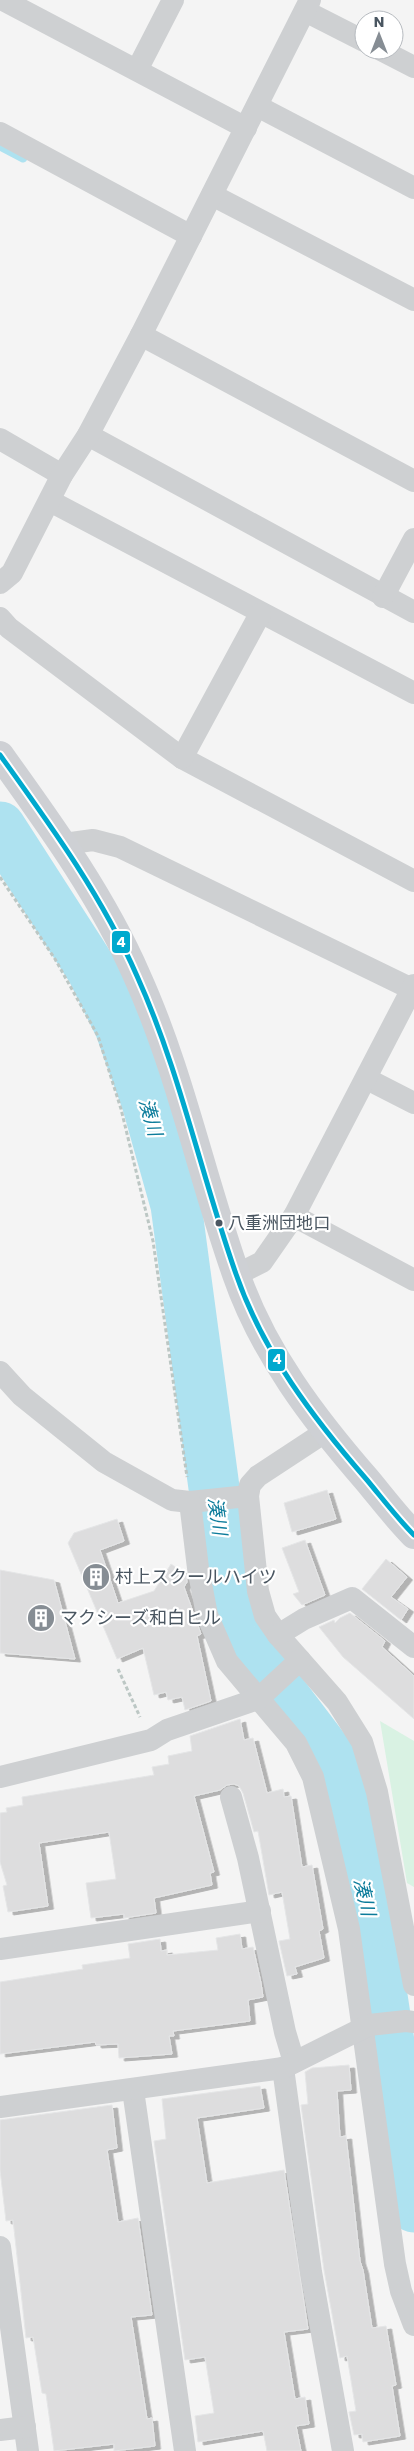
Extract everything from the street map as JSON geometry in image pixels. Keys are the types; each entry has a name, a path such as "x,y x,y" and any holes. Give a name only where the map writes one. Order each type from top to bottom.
{"street":[{"path":"3,0 246,128"},
{"path":"137,70 173,0"},
{"path":"0,583 12,573 62,475 88,435 141,336 307,5 354,35"},
{"path":"400,60 414,67"},
{"path":"257,106 414,188"},
{"path":"0,133 191,236"},
{"path":"212,195 414,300"},
{"path":"141,336 414,480"},
{"path":"88,435 414,612"},
{"path":"0,439 62,475"},
{"path":"50,501 260,614 414,693"},
{"path":"384,597 414,539"},
{"path":"182,758 260,614"},
{"path":"0,618 9,628 182,758 414,881"},
{"path":"0,755 64,844 109,918 137,976 171,1070 236,1275 268,1347 325,1432 414,1534"},
{"path":"64,844 93,840 120,848 413,987 367,1079 294,1216 262,1262 236,1275"},
{"path":"367,1079 414,1103"},
{"path":"294,1216 414,1280"},
{"path":"0,1372 22,1396 104,1462 172,1500 195,1501 242,1496"},
{"path":"325,1432 258,1476 242,1496 258,1591 266,1616 278,1635 337,1702 362,1742 408,1911 414,1985"},
{"path":"195,1501 198,1568 207,1615 227,1662 296,1743 312,1777 349,1929 395,2264 401,2291 414,2325"},
{"path":"278,1635 304,1619 352,1598 414,1647"},
{"path":"0,1777 151,1740 167,1730 258,1698 300,1660"},
{"path":"231,1796 260,1911 285,2032 311,2272 343,2451"},
{"path":"0,1949 260,1911"},
{"path":"0,2107 133,2090 289,2065 363,2029 378,2024 414,2022"},
{"path":"133,2090 185,2451"},
{"path":"0,2247 28,2451"},
{"path":"0,2430 25,2427"}],"path":[{"path":"0,878 55,959 98,1036 121,1109 153,1241 195,1501"},
{"path":"118,1669 151,1740"}],"green space":[{"path":"380,1721 414,1741 414,1887 407,1883"}],"building":[{"path":"327,1490 336,1519 292,1532 284,1503"},
{"path":"117,1519 124,1541 100,1550 118,1603 154,1591 171,1564 186,1574 187,1582 184,1587 201,1634 197,1636 211,1701 185,1710 182,1697 168,1700 166,1692 154,1695 143,1648 117,1659 68,1543 74,1533"},
{"path":"305,1540 325,1595 302,1605 293,1594 299,1592 282,1548"},
{"path":"386,1559 407,1577 391,1597 408,1609 401,1620 362,1589"},
{"name":"マクシーズ和白ヒル","path":"0,1570 54,1580 75,1659 0,1653"},
{"path":"350,1613 385,1641 382,1647 414,1676 414,1719 343,1657 319,1627 334,1620 335,1623"},
{"path":"240,1719 244,1740 253,1738 267,1793 283,1789 284,1797 291,1796 302,1867 312,1865 323,1929 319,1931 324,1958 295,1967 297,1974 287,1976 279,1941 290,1939 282,1892 269,1895 258,1831 254,1832 243,1793 239,1786 234,1784 227,1785 220,1790 194,1796 214,1872 210,1873 212,1885 154,1898 156,1913 124,1918 124,1914 91,1918 86,1883 116,1879 109,1832 39,1843 48,1906 8,1912 3,1886 7,1885 0,1862 0,1813 7,1812 6,1808 23,1805 22,1797 154,1775 152,1767 169,1764 168,1756 192,1751 190,1736"},
{"path":"240,1934 242,1949 253,1947 263,1997 248,2000 250,2021 173,2031 174,2036 169,2036 172,2054 119,2058 118,2044 96,2045 95,2042 0,2054 0,1982 83,1969 82,1965 130,1958 128,1944 160,1939 161,1951 167,1950 167,1955 218,1950 216,1938"},
{"path":"349,2065 351,2090 337,2091 340,2137 346,2136 360,2261 372,2328 386,2326 396,2385 392,2386 400,2436 363,2442 362,2434 354,2435 349,2412 356,2411 347,2356 340,2358 324,2270 301,2105 308,2104 305,2072 312,2068"},
{"path":"260,2086 264,2108 197,2118 207,2183 284,2170 308,2329 284,2332 295,2399 305,2397 309,2424 296,2426 301,2451 267,2451 263,2431 198,2442 195,2416 214,2413 205,2357 185,2360 154,2141 166,2139 162,2099"},
{"path":"112,2105 117,2148 107,2150 118,2222 138,2218 152,2315 131,2317 147,2419 152,2418 155,2446 114,2451 114,2444 54,2451 46,2394 42,2393 33,2337 26,2338 13,2220 6,2221 0,2170 0,2120"}],"waterway":[{"path":"0,146 23,158"},
{"name":"湊川","path":"0,827 92,970 120,1027 147,1102 176,1205 233,1629 334,1762 372,1930 414,2207"}],"transit line":[{"name":"4","path":"0,755 57,835 92,890 123,946 137,976 166,1049 223,1237 247,1303 260,1330 291,1383 309,1408 347,1457 414,1535"}],"place":[{"name":"八重洲団地口","path":"219,1223"},
{"name":"村上スクールハイツ","path":"96,1577"},
{"name":"マクシーズ和白ヒル","path":"41,1618"}]}
